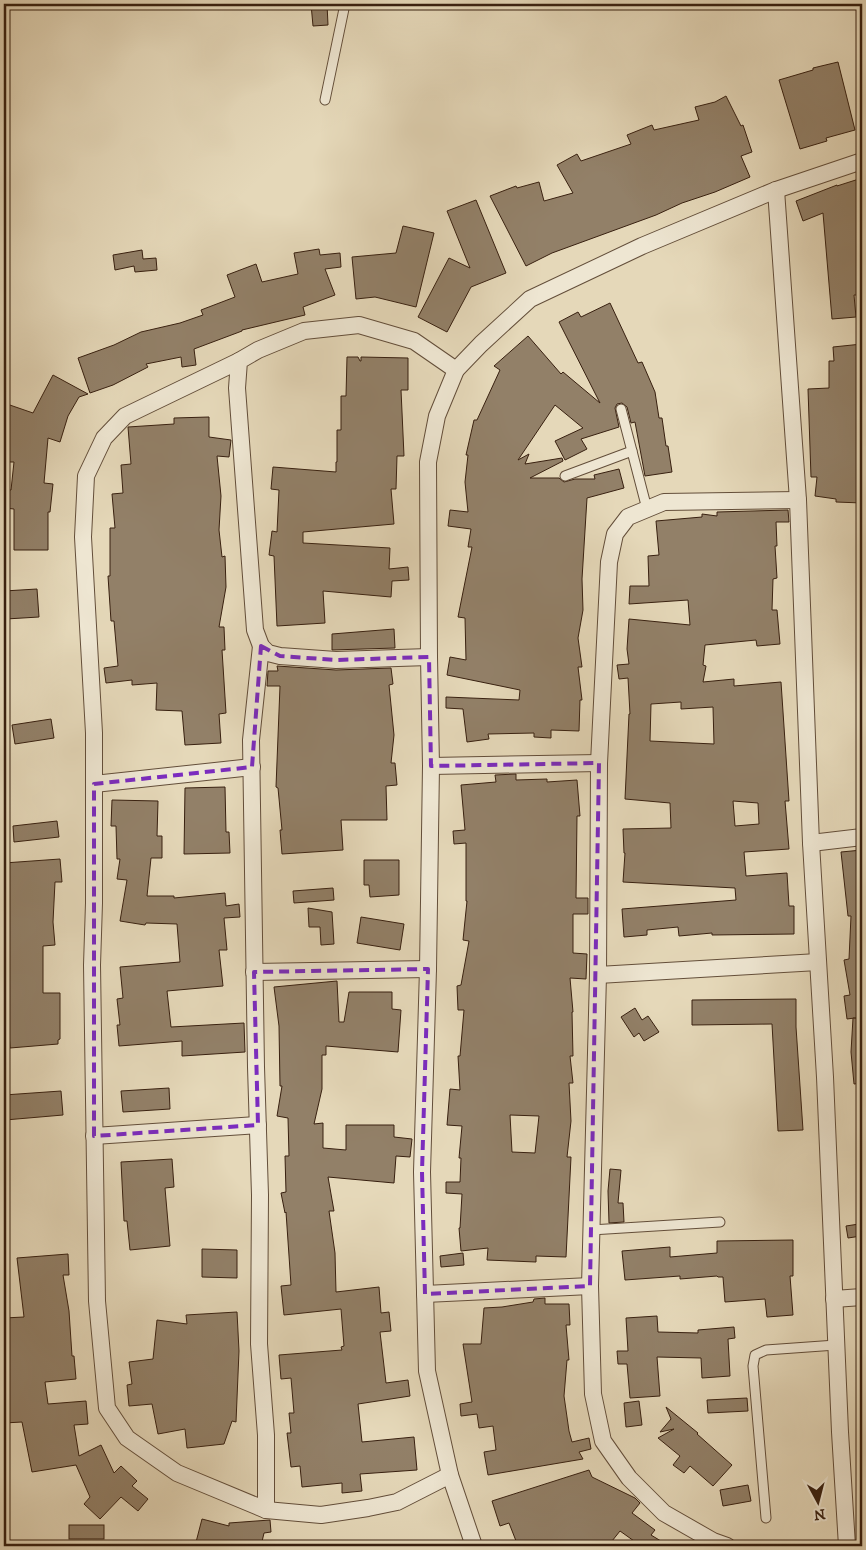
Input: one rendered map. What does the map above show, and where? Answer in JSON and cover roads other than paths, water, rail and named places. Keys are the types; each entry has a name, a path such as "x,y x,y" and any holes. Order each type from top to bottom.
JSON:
{"street":[{"path":"474,1546 450,1475 427,1371 422,1172 431,766 428,462 437,416 456,370 530,299 642,246 776,190 862,161"},
{"path":"776,190 798,500 811,843 847,1546"},
{"path":"450,1475 397,1502 368,1508 321,1515 266,1510 177,1473 127,1438 107,1408 97,1301 92,965 94,733 83,538 86,476 104,438 125,416 258,350 304,331 359,325 414,341 456,370"},
{"path":"239,361 237,388 255,630 260,646 251,740 254,972 260,1195 259,1344 266,1435 266,1510"},
{"path":"727,1546 713,1541 664,1513 629,1478 603,1441 593,1394 590,1286 598,974 599,763 609,562 615,534 628,517 664,502 798,500"},
{"path":"260,646 268,653 280,656 336,660 429,657"},
{"path":"431,766 599,763"},
{"path":"94,784 252,767"},
{"path":"811,843 862,837"},
{"path":"598,974 818,962"},
{"path":"254,972 428,969"},
{"path":"94,1136 258,1126"},
{"path":"425,1294 590,1286"},
{"path":"834,1299 862,1297"}],"lane":[{"path":"325,100 345,4"},
{"path":"621,409 647,509"},
{"path":"565,476 632,451"},
{"path":"591,1230 720,1222"},
{"path":"766,1518 753,1366 755,1355 766,1350 836,1345"}]}
